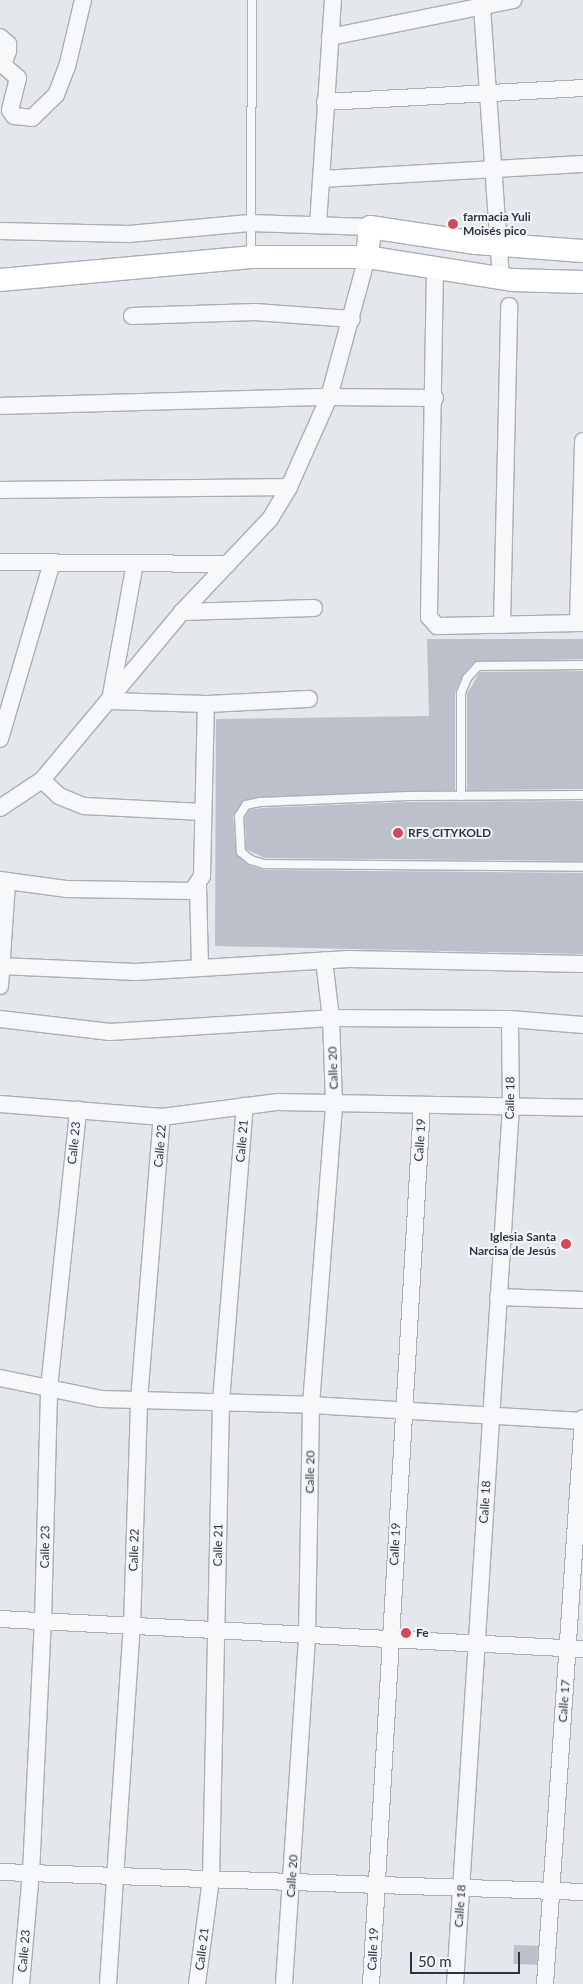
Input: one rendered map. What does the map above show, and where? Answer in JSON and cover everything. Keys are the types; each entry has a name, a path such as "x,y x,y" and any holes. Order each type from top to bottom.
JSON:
{"street":[{"path":"0,37 8,44 8,51 3,65 18,78 10,110 14,116 32,118 56,95 67,66 83,0"},
{"path":"318,225 333,0"},
{"path":"330,37 513,0"},
{"path":"482,7 495,169 501,278"},
{"path":"325,102 583,88"},
{"path":"321,179 583,164"},
{"path":"0,231 129,234 250,223 318,225 370,227 499,244 583,251"},
{"path":"0,808 42,780 110,701 182,612 270,519 289,487 329,398 352,320 367,257 370,227"},
{"path":"0,280 251,257 367,257 501,278 583,282"},
{"path":"435,268 435,398 429,617 437,626 580,623 583,441"},
{"path":"502,625 509,306"},
{"path":"132,316 255,312 352,320"},
{"path":"0,406 329,398 435,398"},
{"path":"0,490 289,487"},
{"path":"0,562 228,564"},
{"path":"0,739 52,562"},
{"path":"110,701 135,563"},
{"path":"182,612 314,608"},
{"path":"110,701 206,704 309,699"},
{"path":"200,968 198,886 202,876 206,704"},
{"path":"42,780 59,796 84,806 203,812"},
{"path":"0,986 4,881 67,889 175,893 192,891 198,886"},
{"path":"2,966 136,972 324,960 583,964"},
{"name":"Calle 20","path":"284,1984 307,1635 311,1404 334,1103 331,1018 324,960"},
{"path":"0,1019 110,1032 331,1018 510,1019 583,1025"},
{"name":"Calle 18","path":"455,1984 511,1107 510,1019"},
{"path":"0,1104 162,1117 278,1102 583,1108"},
{"name":"Calle 19","path":"371,1984 402,1409 422,1105"},
{"name":"Calle 21","path":"197,1984 211,1879 221,1402 245,1106"},
{"name":"Calle 23","path":"21,1984 31,1873 44,1622 49,1388 78,1110"},
{"name":"Calle 22","path":"108,1984 132,1626 139,1400 162,1117"},
{"path":"498,1297 583,1300"},
{"path":"0,1378 101,1399 311,1404 583,1420"},
{"name":"Calle 17","path":"546,1984 552,1891 575,1649 583,1420"},
{"path":"0,1619 575,1649"},
{"path":"0,1872 583,1892"}],"lane":[{"path":"251,257 252,0"},
{"path":"461,796 461,694 467,678 478,666 583,665"},
{"path":"583,795 461,796 246,805 239,816 241,852 251,860 264,864 583,868"}],"building":[{"path":"427,639 583,639 583,659 474,662 462,676 455,693 455,790 245,800 233,816 236,854 248,865 264,870 583,873 583,954 215,946 216,719 429,716"},
{"path":"583,671 583,789 467,790 467,694 480,672"},
{"path":"583,801 583,861 265,858 246,849 245,818 249,810 261,808 408,802"},
{"path":"514,1945 538,1946 537,1965 513,1964"}],"place":[{"name":"farmacia Yuli Moisés pico","path":"453,224"},
{"name":"RFS CITYKOLD","path":"398,833"},
{"name":"Iglesia Santa Narcisa de Jesús","path":"566,1244"},
{"name":"Fe","path":"406,1633"}]}
